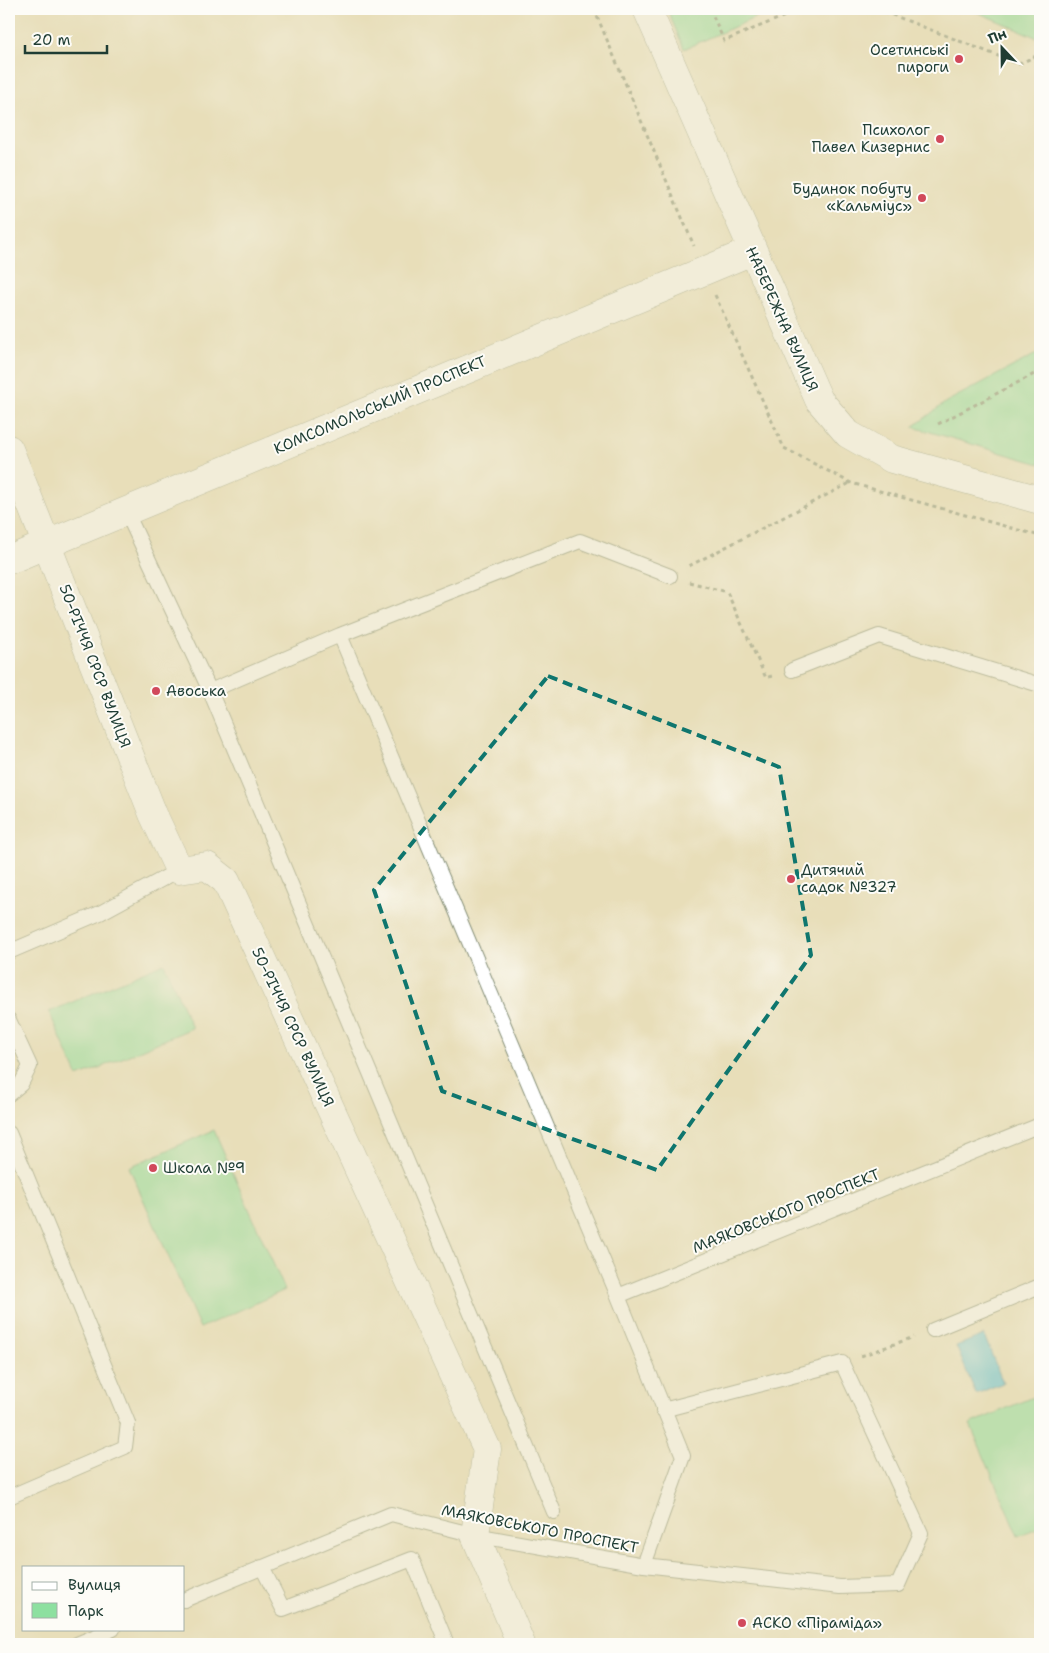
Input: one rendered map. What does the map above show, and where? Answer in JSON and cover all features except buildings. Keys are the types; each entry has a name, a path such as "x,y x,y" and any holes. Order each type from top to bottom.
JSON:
{"street":[{"name":"НАБЕРЕЖНА ВУЛИЦЯ","path":"647,9 819,400 848,434 892,459 1040,500"},
{"name":"КОМСОМОЛЬСЬКИЙ ПРОСПЕКТ","path":"9,560 752,250"},
{"name":"50-РІЧЧЯ СРСР ВУЛИЦЯ","path":"9,449 149,804 179,870 207,866 226,880 487,1449 475,1535"},
{"path":"475,1535 521,1644"}],"lane":[{"path":"126,511 210,691 554,1512"},
{"path":"210,691 340,635 580,540 670,576"},
{"path":"340,635 618,1296"},
{"path":"792,670 879,636 1040,685"},
{"path":"9,952 100,912 179,870"},
{"path":"9,1020 30,1066 21,1084 9,1094"},
{"name":"МАЯКОВСЬКОГО ПРОСПЕКТ","path":"185,1600 391,1514 475,1535 644,1565 683,1456 618,1296 1040,1125"},
{"path":"9,1133 128,1423 126,1446 9,1497"},
{"path":"933,1330 1040,1286"},
{"path":"644,1565 840,1587 898,1585 921,1533 842,1363 663,1410"},
{"path":"262,1568 283,1609 412,1559 446,1644"},
{"path":"77,1644 111,1630"}],"path":[{"path":"710,9 724,41 802,9"},
{"path":"877,9 1019,64 1040,54"},
{"path":"938,424 1040,371"},
{"path":"670,576 850,483"},
{"path":"670,576 726,592 766,678 792,670"},
{"path":"842,1363 933,1330"}],"highlighted area":[{"path":"548,676 779,767 811,955 657,1170 442,1091 374,890"}],"green space":[{"path":"667,9 775,9 684,49"},
{"path":"970,9 1040,9 1040,39"},
{"path":"1040,352 1040,464 913,427 946,402"},
{"path":"164,963 192,1028 78,1077 49,1012"},
{"path":"214,1130 285,1290 200,1328 129,1167"},
{"path":"1035,1396 1040,1407 1040,1527 1018,1536 970,1424"}],"water":[{"path":"984,1335 1003,1383 976,1394 956,1346"}],"place":[{"name":"Осетинські пироги","path":"959,59"},
{"name":"Психолог Павел Кизернис","path":"940,139"},
{"name":"Будинок побуту «Кальміус»","path":"922,198"},
{"name":"Авоська","path":"156,691"},
{"name":"Дитячий садок №327","path":"791,879"},
{"name":"Школа №9","path":"153,1168"},
{"name":"АСКО «Піраміда»","path":"742,1623"}]}
